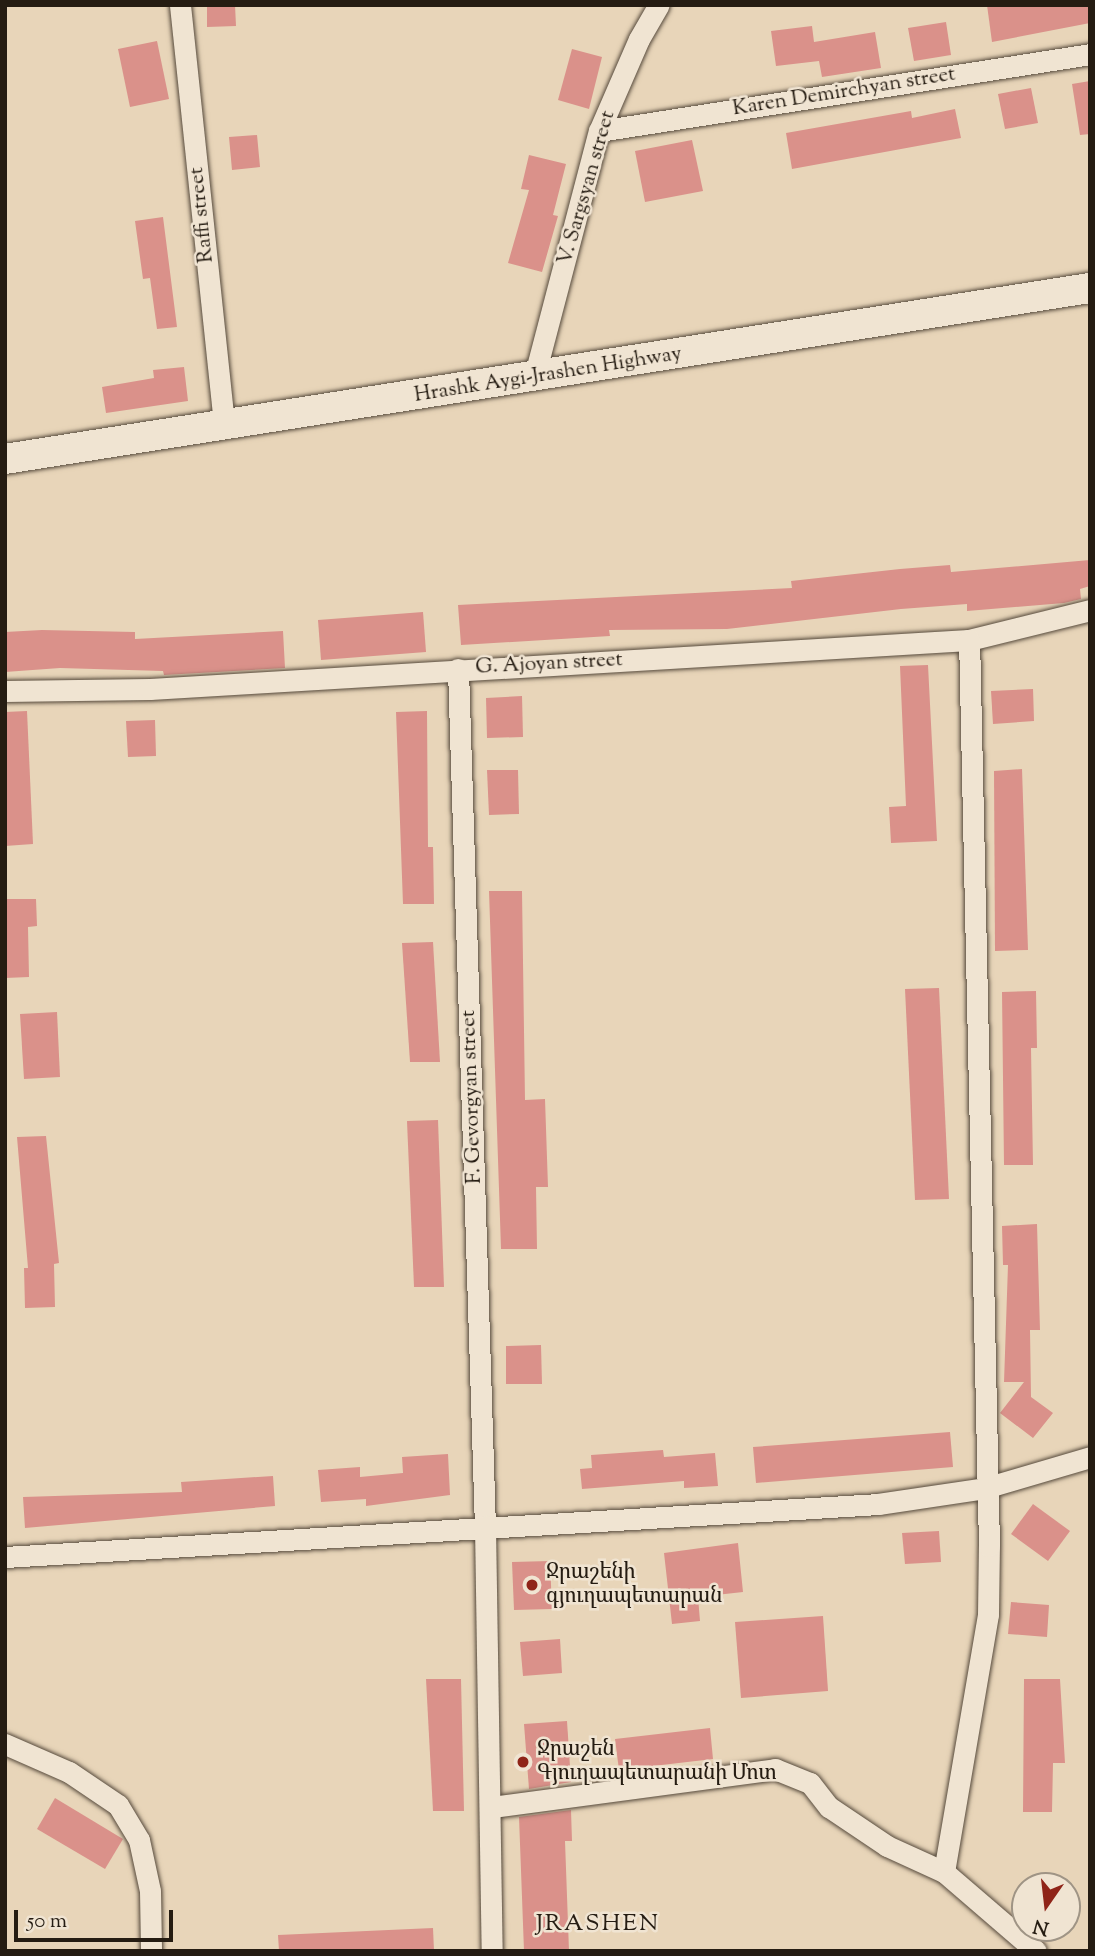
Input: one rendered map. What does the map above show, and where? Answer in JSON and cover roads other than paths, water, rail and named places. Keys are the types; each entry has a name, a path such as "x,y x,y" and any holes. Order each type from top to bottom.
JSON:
{"street":[{"name":"Raffi street","path":"180,5 224,425"},
{"name":"V. Sargsyan street","path":"534,378 599,131 639,39 659,5"},
{"name":"Karen Demirchyan street","path":"599,131 1090,54"},
{"name":"Hrashk Aygi-Jrashen Highway","path":"5,459 534,378 1090,288"},
{"name":"G. Ajoyan street","path":"5,691 150,689 970,640 1090,610"},
{"path":"944,1872 988,1614 970,640"},
{"name":"F. Gevorgyan street","path":"457,669 485,1526 492,1807 492,1951"},
{"path":"5,1557 878,1504 985,1489 1090,1457"},
{"path":"5,1744 69,1772 118,1805 139,1840 145,1866 150,1891 151,1951"},
{"path":"492,1807 775,1769 810,1783 829,1807 887,1846 944,1872 1036,1951"}],"place":[{"name":"Ջրաշենի գյուղապետարան","path":"532,1585"},
{"name":"Ջրաշեն Գյուղապետարանի Մոտ","path":"523,1762"}],"district":[{"name":"JRASHEN","path":"598,1925"}]}
